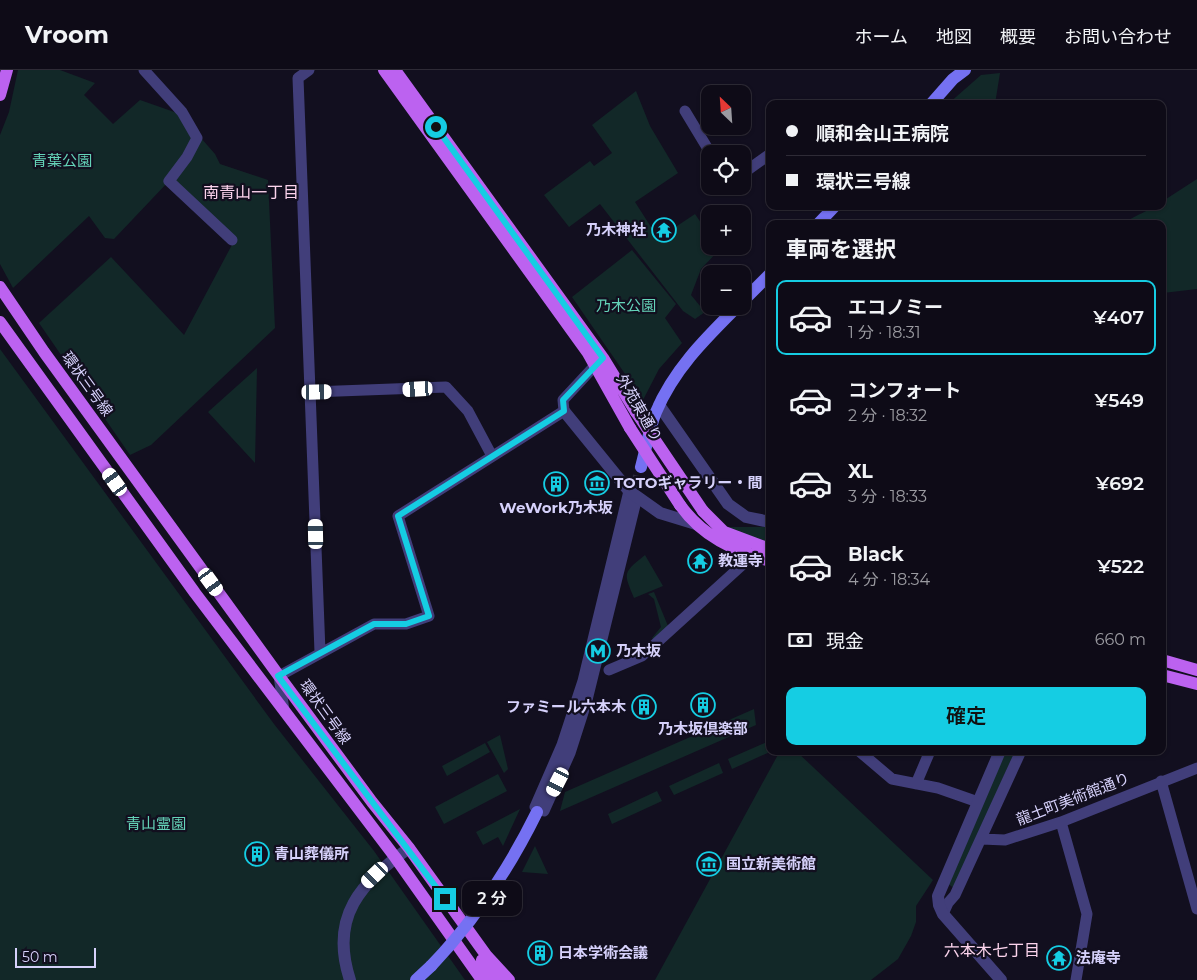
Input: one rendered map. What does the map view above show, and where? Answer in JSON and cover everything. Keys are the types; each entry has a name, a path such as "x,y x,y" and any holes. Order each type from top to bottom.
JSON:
{"main road":[{"path":"0,95 6,70"},
{"name":"外苑東通り","path":"384,70 636,412 703,511 724,532 766,548"},
{"name":"外苑東通り","path":"395,70 599,361 630,428 680,505 696,524 718,541 752,556 766,560"},
{"path":"935,100 965,70"},
{"path":"822,220 831,210"},
{"path":"751,293 766,278"},
{"name":"環状三号線","path":"0,287 44,352 278,676 372,802 409,848 486,955 509,980"},
{"path":"641,467 659,405 676,373 729,315"},
{"path":"0,322 194,593 395,857 481,979"},
{"path":"1166,661 1197,670"},
{"path":"1166,676 1197,684"},
{"path":"416,980 458,936 490,893 515,854 538,812"},
{"path":"453,910 495,980"}],"street":[{"path":"144,70 182,112 197,138 187,157 168,181 232,240"},
{"path":"309,70 298,78 312,392 320,652"},
{"path":"685,111 706,145"},
{"path":"751,168 766,157"},
{"path":"599,361 563,400 564,411 633,494 660,512 696,524"},
{"path":"312,392 446,387 468,411 492,456"},
{"path":"659,405 728,504 746,517 766,521"},
{"path":"284,711 278,676 374,624 406,624 429,616 398,516 564,411"},
{"path":"633,494 587,700 570,753 544,811 535,806 562,745 583,681 633,494"},
{"path":"609,670 642,656 752,556"},
{"path":"864,755 892,779 978,802"},
{"path":"916,784 928,755"},
{"path":"998,755 938,896 939,906 943,914 1001,980"},
{"path":"943,914 948,903 955,896 1019,755"},
{"name":"龍土町美術館通り","path":"982,839 1005,840 1060,822 1197,768"},
{"path":"1161,781 1197,909"},
{"path":"1060,822 1087,914 1076,980"},
{"path":"350,980 344,946 350,909 365,884 395,857 409,848"}],"green space":[{"name":"青葉公園","path":"18,70 60,70 95,83 84,95 113,124 140,100 180,114 215,154 220,164 268,180 275,328 151,445 130,455 39,323 111,257 184,335 234,241 169,181 114,239 105,238 89,216 13,288 0,264 0,135 9,112"},
{"path":"1000,73 996,100 953,100 981,75"},
{"name":"乃木神社","path":"636,91 650,126 678,173 635,202 651,227 671,230 695,214 701,223 701,255 714,255 705,265 701,265 691,295 701,307 701,315 695,319 683,311 600,204 569,227 544,195 590,161 594,166 612,153 592,125"},
{"path":"1197,179 1197,289 1166,293 1166,220 1129,220 1148,210 1166,210 1166,199"},
{"name":"乃木公園","path":"632,250 676,304 665,318 682,343 659,369 643,400 572,297"},
{"name":"青山霊園","path":"0,349 274,724 374,851 465,980 0,980"},
{"path":"257,368 255,463 208,412"},
{"path":"730,527 766,527 766,542 727,529"},
{"path":"645,555 663,586 634,598 628,583 627,574 632,566"},
{"path":"654,592 668,626 655,641 652,638 661,627 654,599 648,594"},
{"path":"754,709 756,725 560,811 565,792"},
{"path":"500,735 508,769 504,773 487,742"},
{"path":"766,742 766,754 732,769 728,759"},
{"path":"485,743 490,752 447,776 442,766"},
{"path":"778,755 800,755 933,880 916,906 916,922 911,936 898,959 871,980 655,980"},
{"path":"1004,755 1013,755 954,888 948,884"},
{"path":"719,763 723,773 674,795 669,786"},
{"path":"498,774 507,791 444,824 435,807"},
{"path":"657,791 662,801 612,824 608,814"},
{"path":"520,809 503,846 498,837 483,845 476,832"},
{"path":"535,846 548,874 522,872"}],"tunnel":[{"path":"632,505 641,467"}],"place":[{"name":"乃木神社","path":"664,230"},
{"name":"TOTOギャラリー・間","path":"597,483"},
{"name":"WeWork乃木坂","path":"556,484"},
{"name":"教運寺","path":"700,561"},
{"name":"乃木坂","path":"598,651"},
{"name":"乃木坂倶楽部","path":"703,705"},
{"name":"ファミール六本木","path":"644,707"},
{"name":"青山葬儀所","path":"257,854"},
{"name":"国立新美術館","path":"709,864"},
{"name":"日本学術会議","path":"540,953"},
{"name":"法庵寺","path":"1059,958"}],"district":[{"name":"南青山一丁目","path":"251,192"},
{"name":"六本木七丁目","path":"992,950"}],"route":[{"path":"436,127 603,358 563,400 564,411 398,516 429,616 406,624 374,624 278,676 372,802 409,848 445,899"}]}
